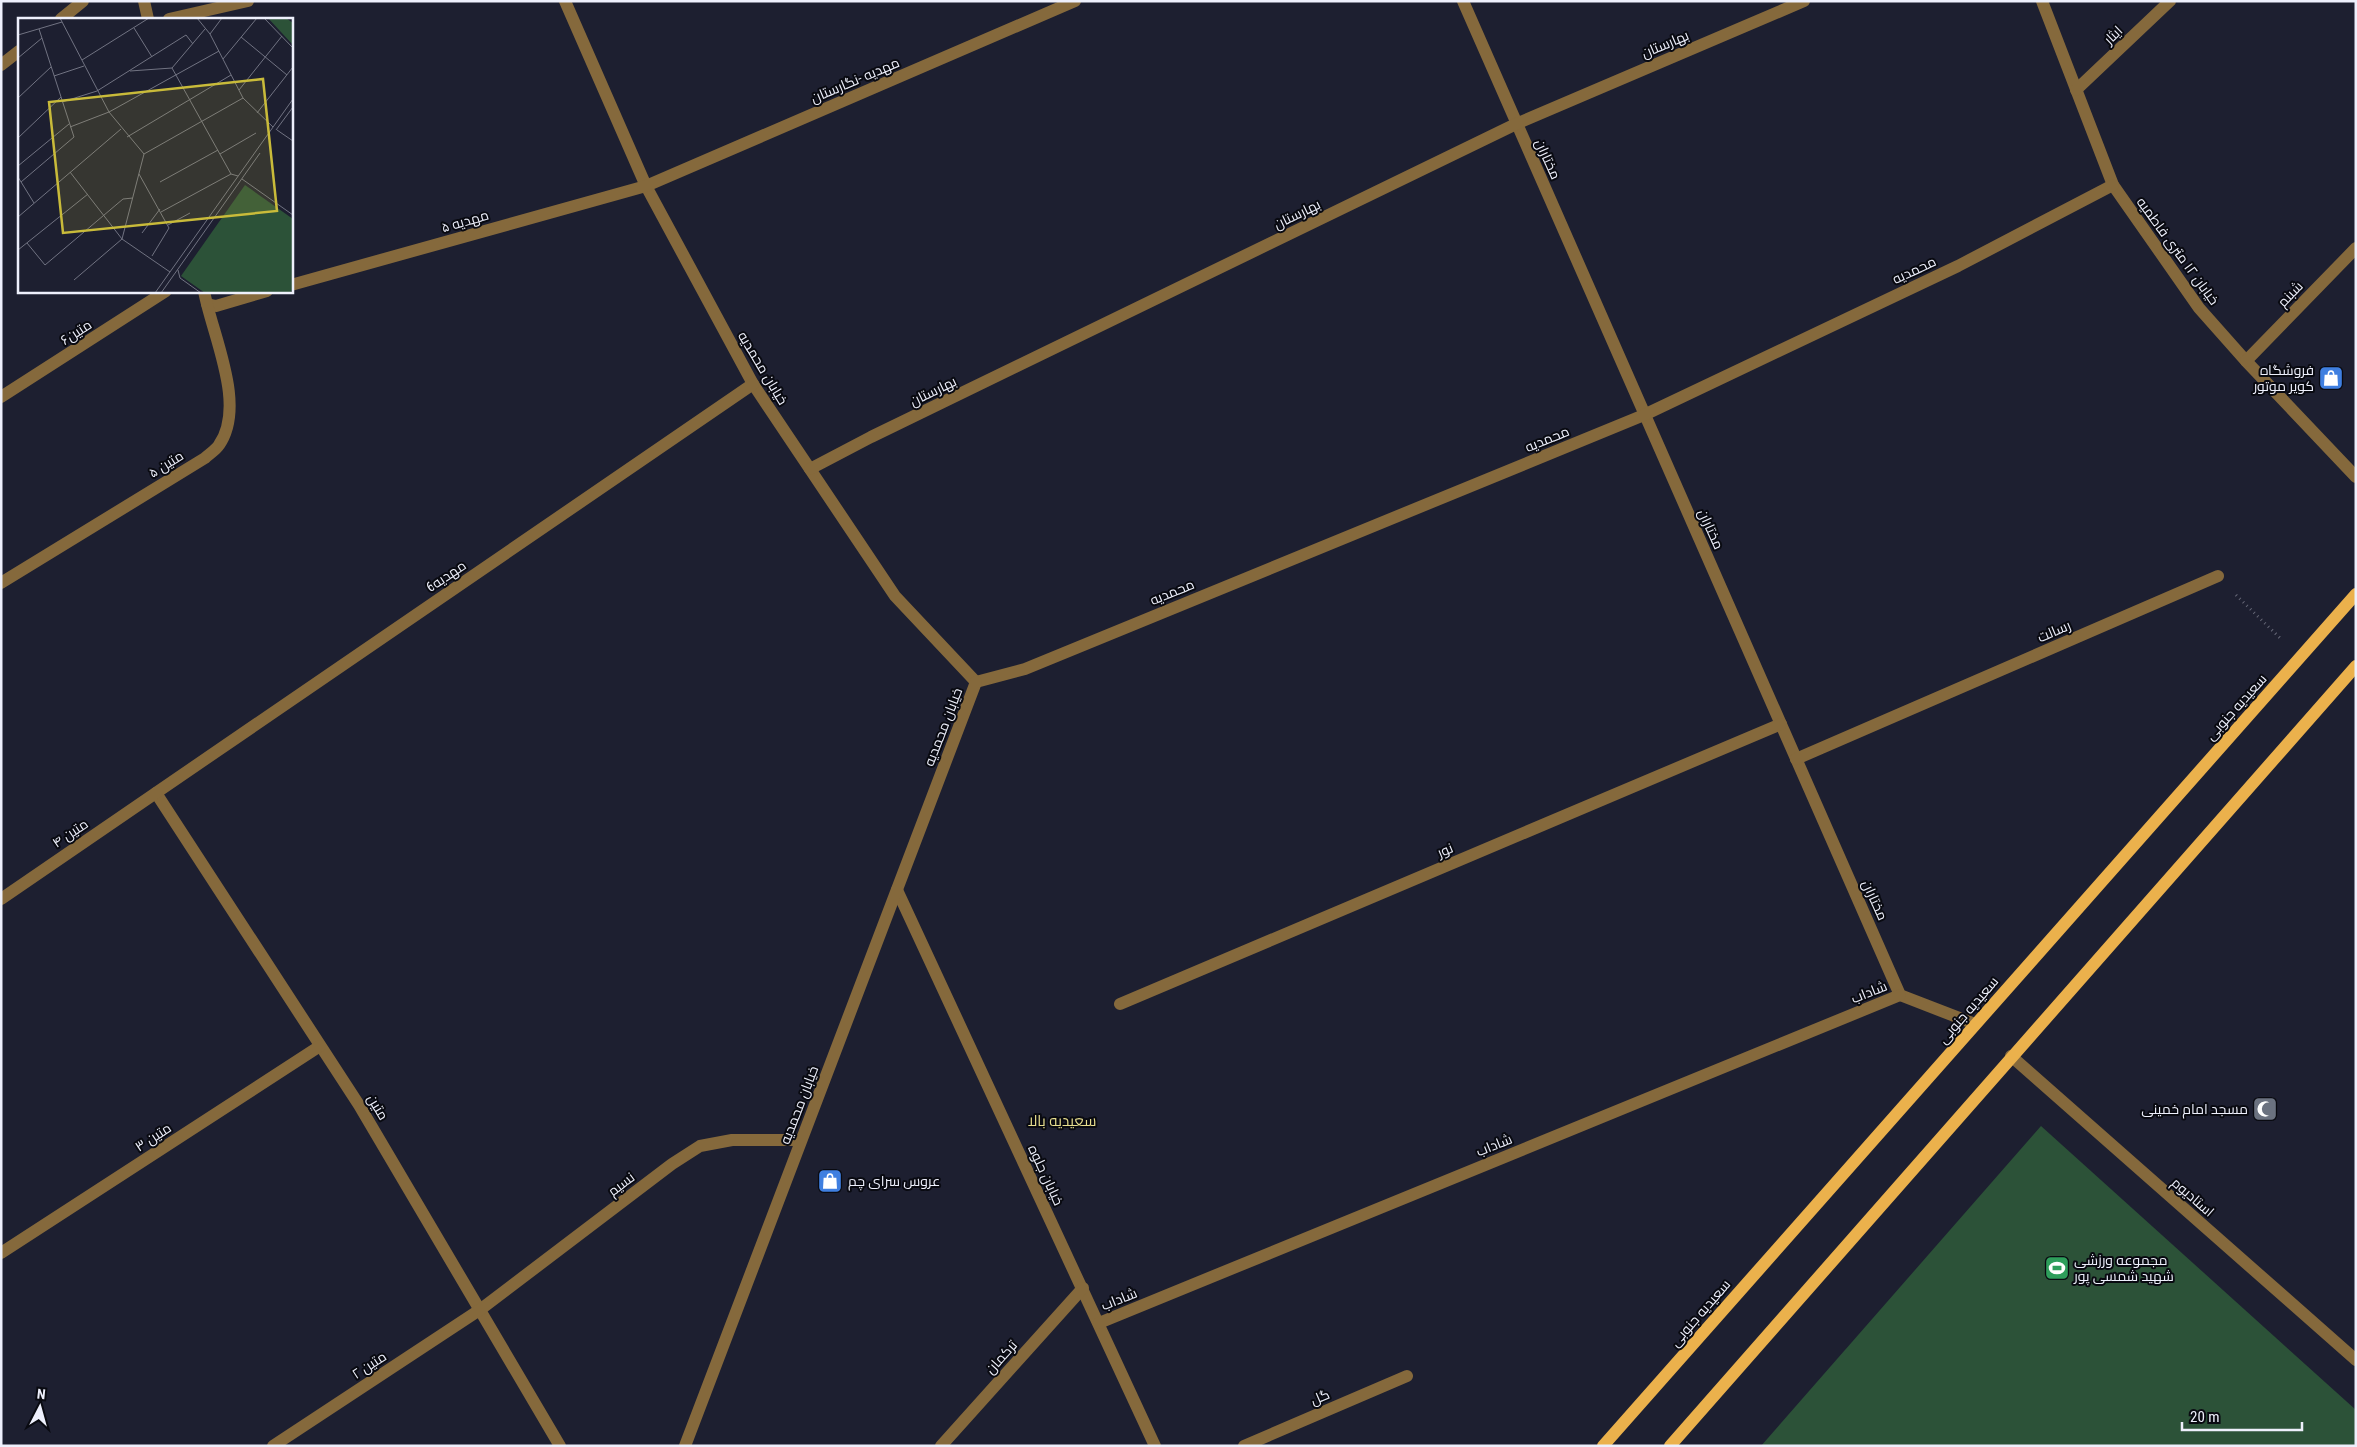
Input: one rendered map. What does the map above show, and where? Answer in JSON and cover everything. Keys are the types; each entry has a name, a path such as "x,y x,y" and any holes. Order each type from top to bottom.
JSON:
{"main road":[{"name":"سعیدیه جنوبی","path":"1603,1446 2356,594"},
{"path":"1670,1446 2011,1056 2356,666"}],"street":[{"path":"62,18 83,1"},
{"path":"144,1 148,18"},
{"path":"173,18 248,1"},
{"name":"خیابان محمدیه","path":"565,1 646,186 753,384 895,596 976,682 685,1446"},
{"name":"مهدیه -نگارستان","path":"646,186 1075,1"},
{"name":"مختاران","path":"1463,1 1900,995"},
{"name":"بهارستان","path":"810,469 880,433 1516,124 1804,1"},
{"name":"خیابان ۱۲ متری فاطمیه","path":"2042,1 2113,185 2199,308 2246,362 2356,477"},
{"name":"ایثار","path":"2076,90 2170,1"},
{"path":"1,65 18,52"},
{"name":"محمدیه","path":"976,682 1034,665 1644,415 1958,266 2113,185"},
{"name":"مهدیه ۵","path":"292,285 646,186"},
{"name":"شبنم","path":"2246,362 2356,248"},
{"name":"متین۶","path":"1,397 164,292"},
{"path":"205,298 216,306 264,292"},
{"name":"متین ۵","path":"1,583 205,458 219,446 226,431 230,414 230,394 205,298"},
{"name":"مهدیه6","path":"156,793 753,384"},
{"name":"رسالت","path":"1796,759 2218,576"},
{"name":"نور","path":"1120,1004 1781,724"},
{"name":"متین ۴","path":"1,899 156,793"},
{"name":"متین","path":"156,793 360,1105 560,1446"},
{"name":"خیابان جلوه","path":"897,890 1155,1446"},
{"path":"1900,995 1975,1024"},
{"name":"شاداب","path":"1099,1323 1900,995"},
{"name":"متین ۳","path":"1,1254 320,1046"},
{"name":"استادیوم","path":"2011,1056 2356,1360"},
{"name":"نسیم","path":"481,1309 665,1169 700,1146 732,1140 801,1140"},
{"name":"ترکمان","path":"941,1446 1083,1288"},
{"name":"متین ۲","path":"273,1446 481,1309"},
{"name":"گل","path":"1244,1446 1407,1376"}],"path":[{"path":"2218,576 2300,657"}],"green space":[{"name":"مجموعه ورزشی شهید شمسی پور","path":"2041,1126 2356,1410 2356,1446 1761,1446"}],"place":[{"name":"فروشگاه کویر موتور","path":"2331,378"},
{"name":"مسجد امام خمینی","path":"2265,1109"},
{"name":"عروس سرای چم","path":"830,1181"},
{"name":"مجموعه ورزشی شهید شمسی پور","path":"2057,1268"}],"district":[{"name":"سعيدیه بالا","path":"1062,1121"}]}
